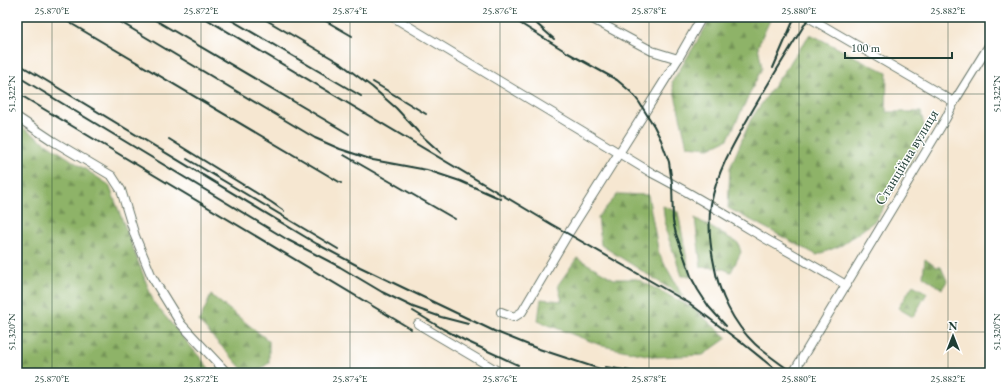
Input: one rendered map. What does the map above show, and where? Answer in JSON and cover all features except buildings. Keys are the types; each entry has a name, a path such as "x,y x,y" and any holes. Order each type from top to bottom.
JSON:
{"street":[{"path":"393,17 652,173 711,205 846,285"},
{"path":"589,17 652,51 678,59"},
{"path":"501,312 514,317 522,312 568,234 678,59 702,17"},
{"path":"808,17 954,102"},
{"name":"Станційна вулиця","path":"793,373 990,44"},
{"path":"17,117 53,141 112,176 121,190 135,236 152,277 180,324 227,373"},
{"path":"418,324 501,373"}],"green space":[{"path":"712,17 771,18 758,46 762,68 728,139 709,148 687,146 672,82"},
{"path":"810,34 887,73 886,112 921,112 926,135 876,220 842,245 817,255 728,208 730,168 751,119"},
{"path":"17,124 109,185 154,303 213,373 17,373"},
{"path":"618,194 648,195 659,254 683,297 601,245 598,217"},
{"path":"663,206 678,212 690,276 682,276 666,231"},
{"path":"695,218 738,243 741,252 731,272 721,268 701,267"},
{"path":"577,258 614,279 637,279 693,308 727,338 703,355 656,357 603,346 538,321 541,299 562,301 558,285"},
{"path":"925,259 936,267 941,267 947,281 942,289 923,276"},
{"path":"913,285 927,293 913,317 898,308"},
{"path":"211,295 269,341 269,363 254,373 246,373 199,322"}],"railway":[{"path":"60,17 341,183"},
{"path":"112,17 315,138 340,149 373,160 427,170 460,181 501,199"},
{"path":"150,17 349,134"},
{"path":"203,17 551,224 689,303 743,344"},
{"path":"226,17 361,96"},
{"path":"261,17 340,63 372,87 396,108 421,135 441,153"},
{"path":"319,17 352,36"},
{"path":"510,17 568,53 617,80 631,92 639,102 654,126 669,162 672,183 673,221 692,279 709,307 726,326"},
{"path":"529,17 554,39"},
{"path":"773,68 795,17"},
{"path":"793,373 769,356 747,336 728,307 716,275 711,242 710,219 711,204 714,192 727,157 758,101 809,17"},
{"path":"17,63 317,244 360,267 494,331 536,348 612,373"},
{"path":"17,76 288,240 340,267 382,292 413,307 441,317 468,324"},
{"path":"373,82 426,114"},
{"path":"17,93 411,329"},
{"path":"169,139 284,211"},
{"path":"344,155 455,219"},
{"path":"187,159 338,249"},
{"path":"413,311 464,340 518,365"},
{"path":"740,341 771,366 783,373"},
{"path":"605,367 643,373"}]}
